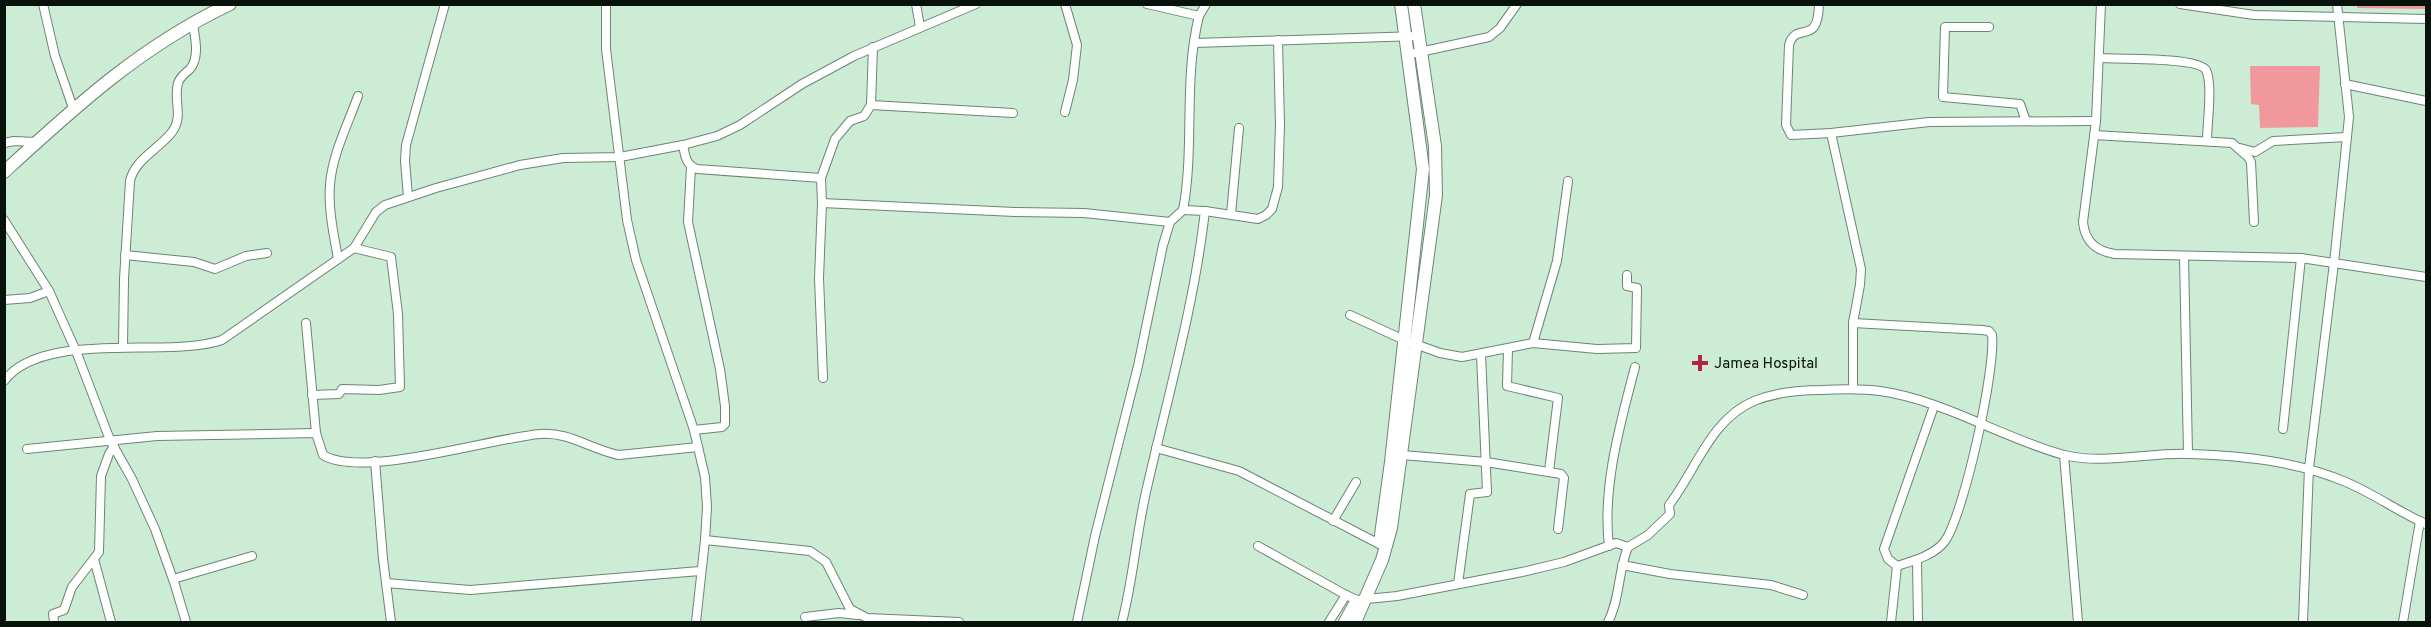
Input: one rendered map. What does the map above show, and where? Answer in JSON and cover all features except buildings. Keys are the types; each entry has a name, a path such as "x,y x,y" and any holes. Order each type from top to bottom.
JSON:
{"street":[{"path":"43,4 55,56 72,108"},
{"path":"408,197 405,169 406,145 445,4"},
{"path":"606,4 606,49 624,201 636,260 694,430 705,477 705,540 696,622"},
{"path":"916,4 920,27"},
{"path":"4,381 18,367 33,360 76,351 123,346 195,346 222,340 354,248 376,212 385,205 520,165 563,158 620,157 717,136 740,125 802,84 873,47 976,4"},
{"path":"1065,4 1077,45 1073,80 1065,112"},
{"path":"1147,4 1199,16"},
{"path":"1077,622 1095,536 1138,366 1163,244 1170,222 1183,210 1191,151 1190,95 1195,44 1199,16 1206,4"},
{"path":"1383,546 1423,169 1401,4"},
{"path":"1345,622 1391,528 1434,216 1435,146 1414,4"},
{"path":"1406,55 1489,37 1500,28 1517,4"},
{"path":"1819,4 1819,16 1815,28 1811,31 1797,33 1789,45 1786,125 1791,135 1929,122 2096,121"},
{"path":"2101,4 2096,121 2083,222 2084,233 2089,242 2103,252 2301,258 2427,278"},
{"path":"2180,4 2254,15 2427,19"},
{"path":"2303,622 2309,468 2349,117 2337,4"},
{"path":"4,172 72,108 154,47 228,5"},
{"path":"123,346 125,255 132,173 172,132 178,120 178,86 181,77 192,66 196,57 193,24"},
{"path":"1989,27 1945,27 1943,97 2020,104 2026,121"},
{"path":"1195,44 1418,36"},
{"path":"1183,210 1258,219 1266,215 1275,201 1280,125 1278,40"},
{"path":"823,378 819,278 821,178 835,139 850,121 864,116 871,105 873,47"},
{"path":"2100,58 2186,62 2203,66 2208,84 2207,141"},
{"path":"2345,84 2427,101"},
{"path":"338,260 330,184 335,162 358,96"},
{"path":"871,105 1013,113"},
{"path":"1231,214 1239,128"},
{"path":"1831,133 1861,268 1853,323 1853,389"},
{"path":"2094,135 2232,143 2248,157 2253,168 2254,222"},
{"path":"2240,148 2255,152 2273,141 2347,137"},
{"path":"4,143 38,142"},
{"path":"683,145 685,159 691,167 688,213 690,238 720,369 725,405 725,424 722,427 694,430"},
{"path":"691,167 821,178"},
{"path":"1533,343 1557,261 1569,181"},
{"path":"822,203 1015,213 1084,213 1170,222"},
{"path":"1122,622 1139,522 1171,393 1194,285 1205,211"},
{"path":"4,220 49,291 76,351 112,443 144,505 173,579 186,622"},
{"path":"312,395 339,394 342,389 379,390 400,387 398,314 391,257 354,248"},
{"path":"125,255 194,262 215,269 246,256 267,253"},
{"path":"2184,256 2188,454"},
{"path":"2283,429 2301,258"},
{"path":"1350,315 1404,340 1440,353 1462,357 1533,343 1597,350 1636,348 1638,288 1627,285 1627,275"},
{"path":"4,300 30,298 49,291"},
{"path":"306,323 316,433 320,450 329,458 375,461 460,450 540,434 569,437 606,453 618,455 698,447"},
{"path":"1853,323 1989,331 1992,339 1982,425 1953,527 1944,543 1917,560 1897,566"},
{"path":"1508,349 1507,386 1558,399 1549,471"},
{"path":"1458,584 1470,494 1487,492 1481,354"},
{"path":"1609,546 1607,531 1609,490 1624,410 1635,367"},
{"path":"1608,622 1618,594 1622,565 1628,547 1648,535 1670,514 1669,505 1725,421 1738,410 1755,401 1802,390 1853,389 1880,391 1934,406 2064,455 2109,459 2188,454 2272,460 2309,468 2348,483 2423,523 2409,577 2403,622"},
{"path":"1897,566 1888,559 1884,549 1934,406"},
{"path":"27,449 316,433"},
{"path":"54,622 53,614 64,610 72,587 99,552 101,476 112,443"},
{"path":"1156,448 1239,471 1383,546"},
{"path":"1402,454 1486,462 1549,471 1564,476 1558,529"},
{"path":"2064,455 2078,622"},
{"path":"375,461 391,622"},
{"path":"1333,521 1356,482"},
{"path":"705,540 810,551 826,562 850,609 867,618 959,622"},
{"path":"1329,622 1356,598 1522,573 1564,562 1616,543 1628,547"},
{"path":"1258,546 1356,598"},
{"path":"173,579 252,556"},
{"path":"94,559 111,622"},
{"path":"1917,560 1918,622"},
{"path":"1622,565 1670,574 1771,585 1803,595"},
{"path":"1891,622 1897,566"},
{"path":"386,583 470,590 700,571"},
{"path":"1355,622 1356,598"},
{"path":"805,617 839,613 859,615"}],"shaded area":[{"path":"2357,5 2426,5 2426,9 2357,8"},
{"path":"2250,66 2320,66 2318,127 2260,128 2259,105 2251,104"}],"place":[{"name":"Jamea Hospital","path":"1700,363"}]}
